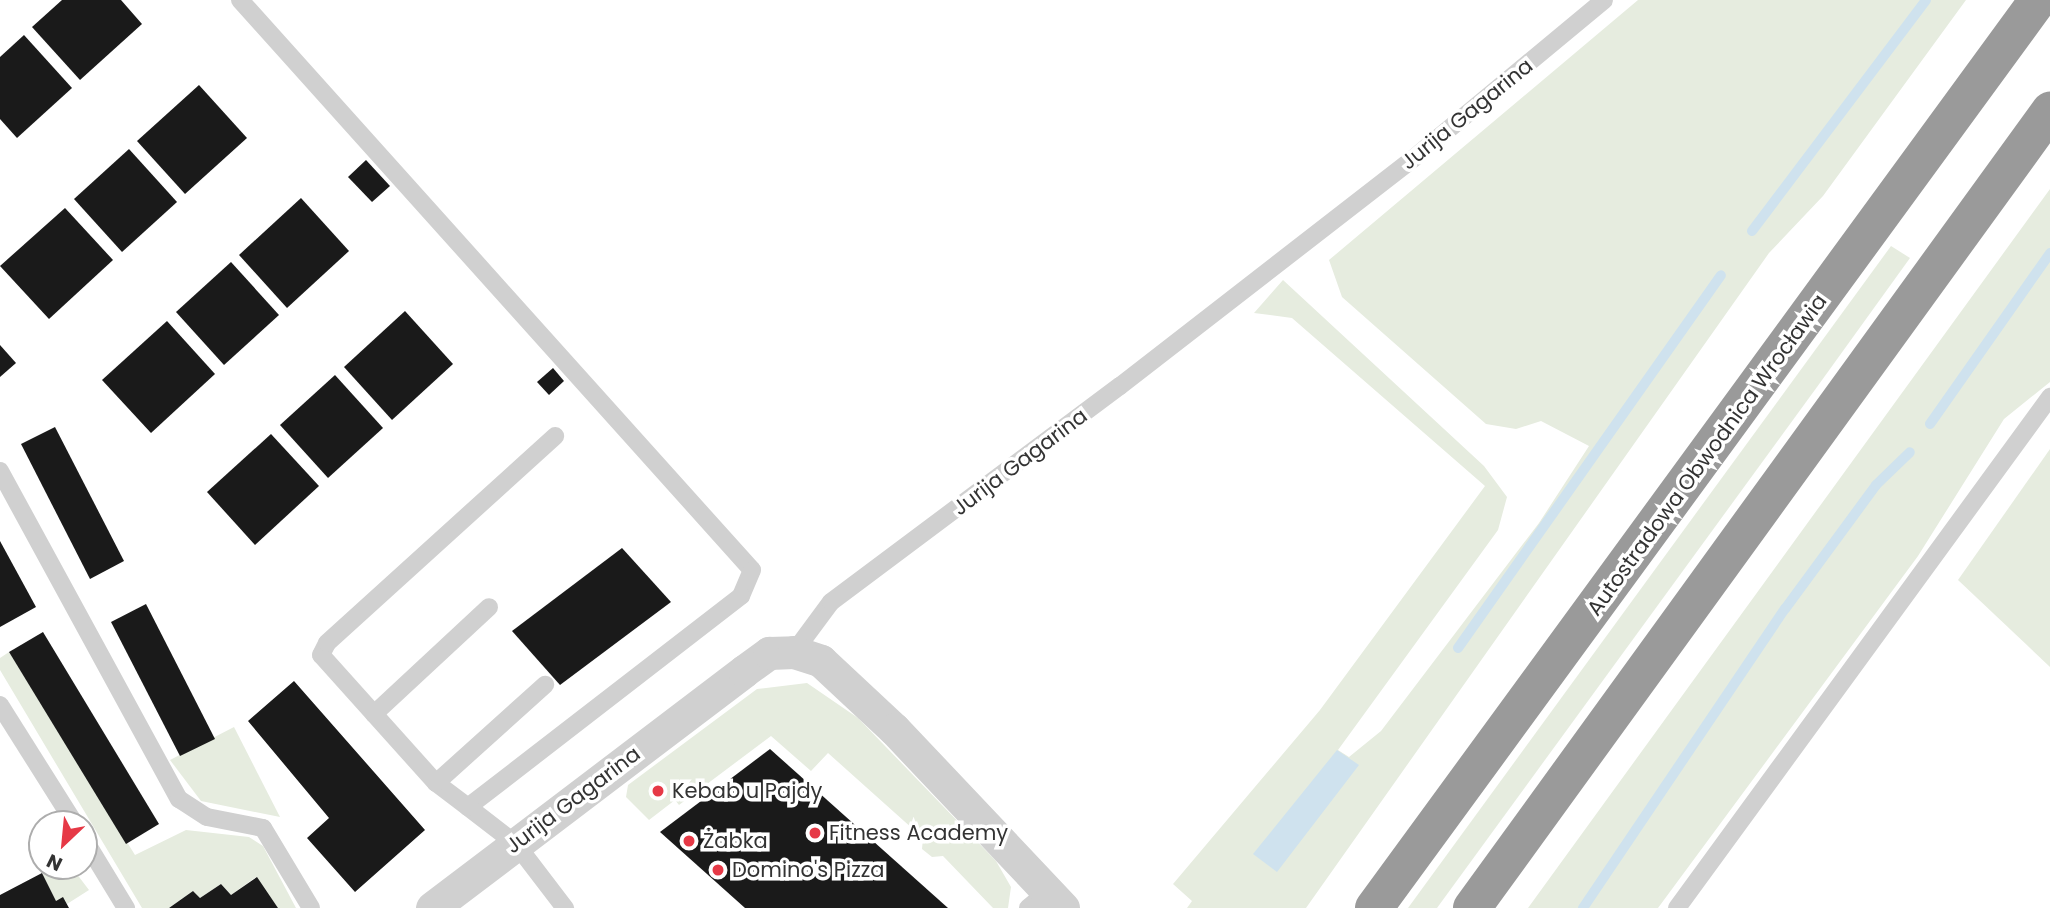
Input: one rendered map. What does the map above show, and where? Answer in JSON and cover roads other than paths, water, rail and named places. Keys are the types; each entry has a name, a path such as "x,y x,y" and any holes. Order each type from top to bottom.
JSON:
{"highway":[{"name":"Autostradowa Obwodnica Wrocławia","path":"1374,908 2038,0"},
{"path":"1472,908 2050,111"}],"street":[{"name":"Jurija Gagarina","path":"432,908 769,653 794,652"},
{"path":"794,652 821,662 860,696 1046,902"}],"lane":[{"path":"240,0 752,570 741,596 468,807"},
{"name":"Jurija Gagarina","path":"794,652 831,602 1120,386 1420,153 1604,0"},
{"path":"1676,908 2050,397"},
{"path":"555,436 327,643 321,654 436,783 516,844 565,908"},
{"path":"0,471 179,799 207,817 263,828 311,908"},
{"path":"374,714 489,607"},
{"path":"436,783 545,685"},
{"path":"0,705 66,810"},
{"path":"98,862 126,908"}],"water":[{"path":"1337,750 1359,765 1277,872 1253,854"}],"waterway":[{"path":"1752,231 1926,0"},
{"path":"1930,424 2050,253"},
{"path":"1458,648 1721,275"},
{"path":"1583,908 1785,609 1876,485 1910,452"}],"place":[{"name":"Kebab u Pajdy","path":"658,791"},
{"name":"Fitness Academy","path":"815,833"},
{"name":"Żabka","path":"689,841"},
{"name":"Domino's Pizza","path":"718,870"}]}
